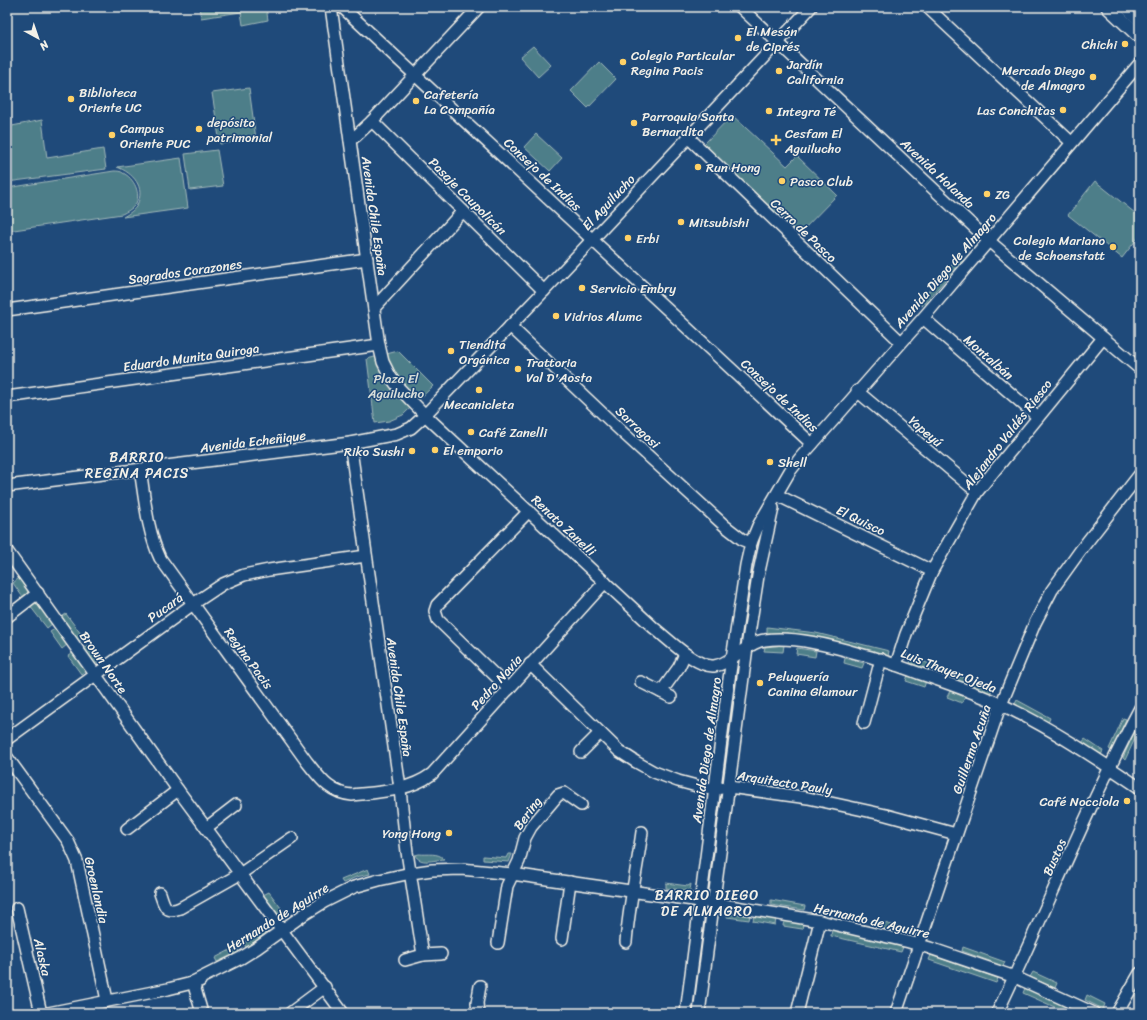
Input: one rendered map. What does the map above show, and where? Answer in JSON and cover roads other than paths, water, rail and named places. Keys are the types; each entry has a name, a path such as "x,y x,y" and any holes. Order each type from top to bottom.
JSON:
{"main road":[{"path":"1108,7 1140,37"},
{"path":"1127,7 1140,20"}],"street":[{"name":"Avenida Chile España","path":"331,7 379,345 383,362 390,376 398,387 425,415"},
{"name":"Consejo de Indias","path":"342,7 812,444"},
{"path":"350,140 372,121 479,7"},
{"name":"Avenida Holanda","path":"740,7 989,241 1140,369"},
{"name":"El Aguilucho","path":"425,415 544,292 592,239 811,7"},
{"path":"927,7 1071,142"},
{"name":"Avenida Diego de Almagro","path":"686,1013 729,682 746,565 751,543 758,526 790,471 812,444 857,391 923,318 1071,142 1140,63"},
{"name":"Pasaje Caupolicán","path":"372,121 544,292"},
{"name":"Cerro de Pasco","path":"688,137 901,342"},
{"path":"374,308 463,211"},
{"name":"Sagrados Corazones","path":"7,310 367,259"},
{"name":"Montalbán","path":"923,318 1038,417"},
{"name":"Sarragosi","path":"510,326 621,431 725,526 743,540 751,543"},
{"name":"Alejandro Valdés Riesco","path":"896,665 906,634 932,571 977,492 1103,338"},
{"name":"Eduardo Munita Quiroga","path":"7,397 379,345"},
{"name":"Yapeyú","path":"857,391 977,492"},
{"name":"Avenida Echeñique","path":"7,486 350,442 397,434 411,428 425,415"},
{"name":"Renato Zanelli","path":"425,415 685,654 703,664 714,666"},
{"name":"Avenida Chile España","path":"350,442 399,789 407,852 406,874 423,955"},
{"name":"Regina Pacis","path":"140,469 147,519 160,558 321,780 331,789 343,794 352,795 399,789"},
{"name":"Guillermo Acuña","path":"896,1013 1001,705 1035,623 1052,590 1140,474"},
{"name":"Avenida Diego de Almagro","path":"699,1013 747,647 758,576 776,496"},
{"name":"El Quisco","path":"776,496 932,571"},
{"path":"509,689 438,620 435,611 437,605 529,511"},
{"name":"Brown Norte","path":"7,551 178,790 343,1013"},
{"name":"Pucará","path":"7,739 96,676 193,604 223,584 244,575 269,570 366,556"},
{"name":"Pedro Navia","path":"399,789 416,784 432,774 605,582"},
{"path":"7,617 38,593"},
{"name":"Luis Thayer Ojeda","path":"733,657 747,647 764,640 783,639 831,647 881,660 948,683 1001,705 1043,727 1140,788"},
{"path":"641,682 666,695 685,654"},
{"path":"714,666 726,662 733,657"},
{"path":"864,723 881,660"},
{"name":"Arquitecto Pauly","path":"530,664 619,751 654,772 678,782 704,788 715,789 729,787 808,798 886,815 956,834"},
{"path":"714,666 725,674 729,682"},
{"name":"Bustos","path":"997,1013 1015,977 1110,768 1139,711"},
{"path":"581,752 600,733"},
{"name":"Groenlandia","path":"7,757 68,841 74,852 83,884 107,1000"},
{"path":"127,829 178,790"},
{"name":"Bering","path":"512,874 518,861 525,838 531,827 558,795 564,793 581,805"},
{"path":"206,828 236,805"},
{"path":"626,942 629,907 633,892 642,832"},
{"path":"160,894 165,907 170,910 176,910 240,874 292,838"},
{"name":"Hernando de Aguirre","path":"48,1013 193,982 241,958 284,932 324,902 354,887 406,874 445,869 512,874 570,882 700,901 820,921 919,945 1015,977 1094,1013"},
{"path":"498,943 507,886 512,874"},
{"path":"562,939 570,882"},
{"name":"Alaska","path":"17,908 41,1013"},
{"path":"796,1013 820,921"},
{"path":"405,960 423,955 441,954"},
{"path":"1117,1013 1140,973"},
{"path":"193,982 202,1013"},
{"path":"478,1013 477,1003 480,986"},
{"path":"290,1013 325,988"}],"place":[{"name":"El Mesón de Ciprés","path":"738,38"},
{"name":"Chichi","path":"1125,44"},
{"name":"Colegio Particular Regina Pacis","path":"623,62"},
{"name":"Jardín California","path":"779,71"},
{"name":"Mercado Diego de Almagro","path":"1093,77"},
{"name":"Biblioteca Oriente UC","path":"71,99"},
{"name":"Cafetería La Compañía","path":"416,101"},
{"name":"Las Conchitas","path":"1063,110"},
{"name":"Integra Té","path":"769,111"},
{"name":"Parroquia Santa Bernardita","path":"634,123"},
{"name":"depósito patrimonial","path":"199,129"},
{"name":"Campus Oriente PUC","path":"112,135"},
{"name":"Cesfam El Aguilucho","path":"776,140"},
{"name":"Run Hong","path":"698,167"},
{"name":"Pasco Club","path":"782,181"},
{"name":"ZG","path":"987,194"},
{"name":"Mitsubishi","path":"681,222"},
{"name":"Erbi","path":"628,238"},
{"name":"Colegio Mariano de Schoenstatt","path":"1113,247"},
{"name":"Servicio Embry","path":"582,288"},
{"name":"Vidrios Alumc","path":"556,316"},
{"name":"Tiendita Orgánica","path":"451,351"},
{"name":"Trattoria Val D'Aosta","path":"518,369"},
{"name":"Mecanicleta","path":"479,390"},
{"name":"Café Zanelli","path":"471,432"},
{"name":"El emporio","path":"435,450"},
{"name":"Riko Sushi","path":"412,451"},
{"name":"Shell","path":"770,462"},
{"name":"Peluquería Canina Glamour","path":"760,683"},
{"name":"Café Nocciola","path":"1127,801"},
{"name":"Yong Hong","path":"449,833"}],"district":[{"name":"BARRIO REGINA PACIS","path":"137,466"},
{"name":"BARRIO DIEGO DE ALMAGRO","path":"707,904"}],"park label":[{"name":"Plaza El Aguilucho","path":"396,386"}]}
